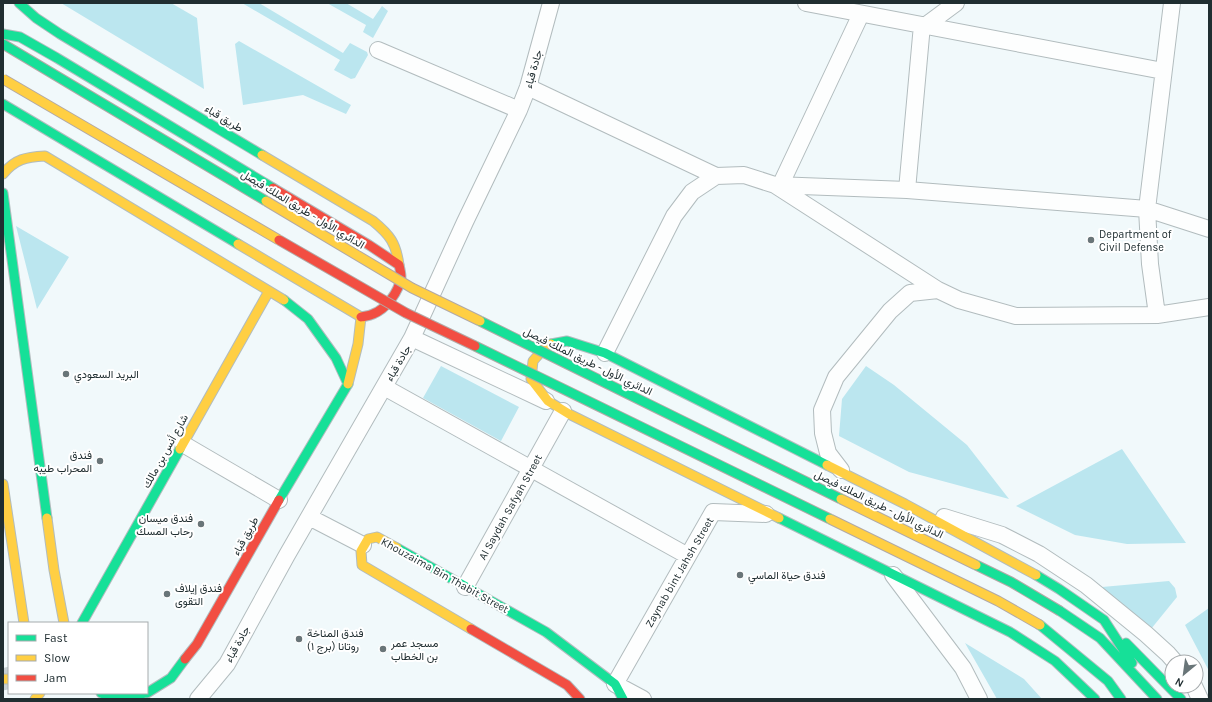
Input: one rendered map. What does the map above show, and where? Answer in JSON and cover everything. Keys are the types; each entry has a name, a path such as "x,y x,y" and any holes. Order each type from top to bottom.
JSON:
{"main road":[{"name":"طريق قباء","path":"19,3 36,18 60,34 373,221 388,233 397,246 400,277 399,284 388,302 382,308 374,314 361,317 358,344 348,384 279,500 198,644 171,678"},
{"path":"3,34 20,37 57,58 369,245 399,265"},
{"name":"الدائري الأول - طريق الملك فيصل","path":"3,44 412,288 1011,582 1100,638 1145,684 1157,699"},
{"path":"3,79 406,313 998,600 1040,625 1108,681 1121,699"},
{"path":"3,104 361,317"},
{"path":"3,174 10,165 27,157 45,156 269,291 308,319 336,358 348,384"},
{"path":"3,193 54,570 64,622"},
{"name":"شارع أنس بن مالك","path":"83,622 269,291"},
{"path":"1095,699 1055,661 1010,632 563,411 548,401 531,379 533,360 547,345 567,341 605,354 905,504 1011,561 1059,589 1104,620 1181,699"},
{"path":"3,484 24,622"},
{"name":"Khouzaima Bin Thabit Street","path":"580,699 566,692 362,565 359,555 363,545 368,539 377,537 546,632 615,684"},
{"path":"1104,620 1145,684"},
{"path":"1055,661 1108,681"},
{"path":"615,684 623,699"},
{"path":"103,694 127,699 148,694"}],"street":[{"name":"جادة قباء","path":"198,699 227,664 309,517 412,338 465,222 519,110 528,87 551,3"},
{"path":"806,3 866,11 923,25 1163,70"},
{"path":"907,190 923,25 941,9 956,3"},
{"path":"1157,315 1150,264 1147,209 1172,3"},
{"path":"778,186 866,11"},
{"path":"378,50 519,110"},
{"path":"528,87 716,176 744,175 778,186 938,290 959,300 1016,316 1157,315 1209,307"},
{"path":"605,354 674,216 692,192 716,176"},
{"path":"778,186 907,190 1147,209 1209,229"},
{"path":"845,474 828,453 823,433 822,410 836,377 890,311 910,293 938,290"},
{"path":"412,338 548,401"},
{"path":"384,387 688,556"},
{"name":"Al Saydah Safyah Street","path":"465,587 563,411"},
{"path":"183,444 279,500"},
{"path":"905,504 1002,535 1039,554 1086,585 1168,654"},
{"name":"Zaynab bint Jahsh Street","path":"615,684 713,512 773,514"},
{"path":"309,517 363,545"},
{"path":"892,574 963,668 979,699"},
{"path":"148,694 171,678"},
{"name":"Khouzaima Bin Thabit Street","path":"615,684 643,699"}],"shaded area":[{"path":"61,3 171,3 197,18 204,89"},
{"path":"242,3 259,3 343,53 350,43 367,52 368,55 355,78 351,79 334,70 340,60"},
{"path":"327,3 346,3 373,19 382,6 388,11 373,38 363,32 366,25"},
{"path":"239,41 351,105 346,114 303,95 243,105 235,44"},
{"path":"16,226 69,257 37,309"},
{"path":"441,366 519,407 501,441 423,398"},
{"path":"866,366 894,385 967,445 1009,499 909,472 839,436 842,399"},
{"path":"1122,449 1186,543 1127,544 1075,535 1016,506"},
{"path":"1169,581 1175,588 1177,597 1151,629 1102,587"},
{"path":"1209,608 1209,671 1204,661 1204,654 1200,654 1185,625"},
{"path":"965,643 1024,679 1042,699 997,699"}],"tunnel":[{"path":"3,668 8,690"},
{"path":"9,694 10,699"}],"traffic: fast":[{"path":"19,3 36,18 60,34 262,155"},
{"path":"3,34 20,37 57,58 273,188"},
{"path":"3,44 266,201"},
{"path":"3,104 238,244"},
{"path":"3,193 47,518"},
{"path":"279,500 348,384 336,358 308,319 284,300"},
{"path":"480,321 841,499"},
{"path":"551,344 567,341 605,353 827,465"},
{"path":"475,346 830,519"},
{"path":"83,622 180,449"},
{"path":"779,518 1010,632 1055,661 1095,699"},
{"path":"397,548 546,632 615,684 623,699"},
{"path":"976,565 1011,582 1060,611"},
{"path":"1036,575 1104,620 1132,663"},
{"path":"1060,611 1100,638 1157,699"},
{"path":"1040,625 1108,681 1121,699"},
{"path":"1126,643 1181,699"},
{"path":"148,692 171,678 185,659"},
{"path":"105,694 123,697 141,694"}],"traffic: slow":[{"path":"3,79 279,240"},
{"path":"262,155 373,221 388,235 394,245 399,265"},
{"path":"3,174 12,165 21,160 45,156 284,300"},
{"path":"266,201 412,288 480,321"},
{"path":"238,244 361,317 358,344 348,384"},
{"path":"180,449 269,291"},
{"path":"551,344 547,345 533,361 531,379 548,401 569,414 779,518"},
{"path":"827,465 905,504 1036,575"},
{"path":"3,484 24,622"},
{"path":"841,499 976,565"},
{"path":"47,518 54,570 64,622"},
{"path":"830,519 998,601 1040,625"},
{"path":"397,548 377,537 368,539 361,551 362,565 471,629"},
{"path":"3,679 8,679"},
{"path":"35,699 39,694"}],"traffic: jam":[{"path":"273,188 369,245 399,265 401,276 400,283 395,294 378,312 361,317"},
{"path":"279,240 406,313 475,346"},
{"path":"185,659 197,644 279,500"},
{"path":"471,629 567,685 580,699"}],"place":[{"name":"Department of Civil Defense","path":"1091,240"},
{"name":"البريد السعودي","path":"66,374"},
{"name":"فندق المحراب طيبه","path":"100,461"},
{"name":"فندق ميسان رحاب المسك","path":"201,524"},
{"name":"فندق حياة الماسي","path":"740,575"},
{"name":"فندق إيلاف التقوى","path":"167,594"},
{"name":"فندق المناخة روتانا (برج ١)","path":"299,639"},
{"name":"مسجد عمر بن الخطاب","path":"383,649"}]}
